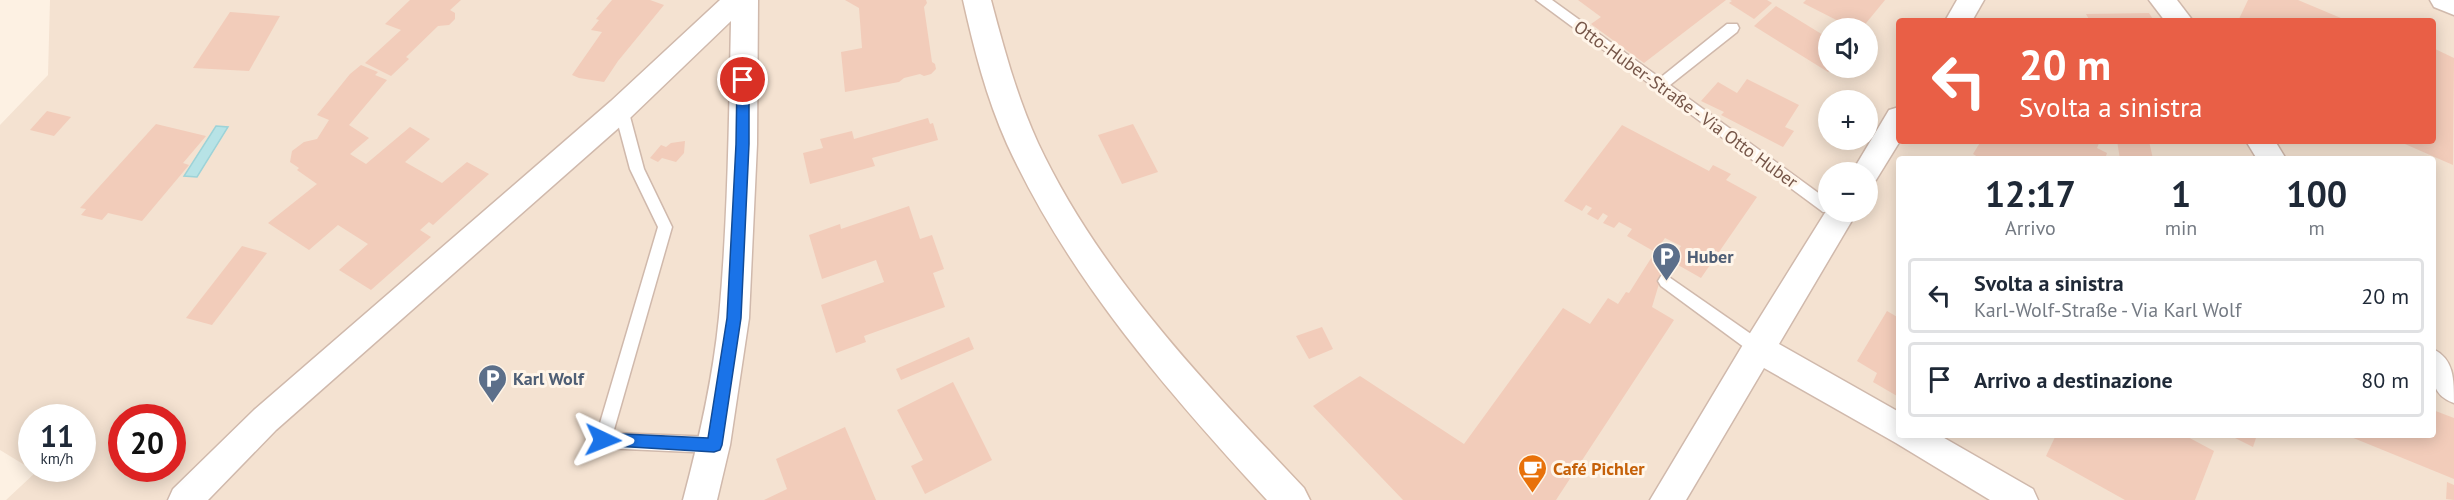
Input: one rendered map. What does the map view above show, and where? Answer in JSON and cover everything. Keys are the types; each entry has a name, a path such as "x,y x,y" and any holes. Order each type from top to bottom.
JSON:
{"main road":[{"path":"977,0 990,59 1005,103 1044,190 1074,239 1103,281 1170,366 1291,500"}],"street":[{"path":"185,500 265,420 621,109 737,0"},
{"path":"700,500 714,445 734,318 742,144 745,0"},
{"path":"1960,18 1971,0"},
{"path":"2162,0 2177,18"},
{"path":"2443,0 2454,5"},
{"path":"1872,162 1896,123"},
{"path":"1667,500 1758,348 1829,222"},
{"path":"1758,348 1896,427"},
{"path":"2436,367 2454,389"},
{"path":"1914,438 2021,500"}],"lane":[{"name":"Otto-Huber-Straße - Via Otto Huber","path":"1543,0 1818,200"},
{"path":"1660,85 1732,28"},
{"path":"621,109 638,169 665,227 603,440 714,445"},
{"path":"1666,281 1758,348"}],"shaded area":[{"path":"50,0 2454,0 2454,500 6,500 25,482 96,482 96,404 18,404 18,461 0,450 0,125 48,75"}],"water":[{"path":"216,126 228,127 197,177 184,176"}],"building":[{"path":"410,0 461,0 450,10 455,13 455,19 449,25 438,26 406,57 409,59 391,76 365,63 401,30 385,24"},
{"path":"612,0 650,0 664,5 618,61 604,82 572,75 602,32 591,30 599,20 596,19"},
{"path":"845,0 926,0 924,7 932,62 936,69 924,76 920,74 904,78 899,82 845,92 841,52 862,48 859,8"},
{"path":"1578,0 1726,0 1644,63 1591,24 1601,17"},
{"path":"1730,0 1767,0 1772,3 1754,19 1729,3 1732,1"},
{"path":"1806,0 1885,0 1870,18 1832,18 1803,3"},
{"path":"2248,0 2298,0 2341,18 2239,18"},
{"path":"1776,6 1818,32 1818,66 1754,26"},
{"path":"230,12 280,16 249,71 193,68"},
{"path":"2149,13 2152,18 2088,18 2086,14"},
{"path":"2436,49 2454,58 2453,165 2405,144 2436,144"},
{"path":"361,65 378,72 375,75 387,80 349,125 369,138 350,154 366,164 410,127 430,139 405,162 442,183 467,162 489,174 433,225 429,222 420,230 431,237 371,290 339,270 368,244 338,225 309,250 268,223 317,184 290,162 292,151 304,142 317,139 329,120 317,115 350,74"},
{"path":"1747,79 1799,105 1785,127 1794,131 1783,147 1721,115 1724,112 1701,101 1718,82 1737,93"},
{"path":"47,111 71,117 54,136 30,130"},
{"path":"928,118 930,124 933,123 938,140 872,158 875,166 810,184 803,153 823,148 820,139 852,131 854,139"},
{"path":"156,124 206,136 183,163 189,165 142,221 108,213 102,220 81,215 86,209 80,208"},
{"path":"1133,124 1158,172 1122,184 1098,135"},
{"path":"1622,125 1709,171 1713,165 1731,174 1726,180 1757,197 1701,278 1671,261 1681,246 1665,238 1655,252 1627,236 1632,229 1619,222 1614,228 1603,223 1608,216 1603,213 1598,220 1587,214 1592,208 1586,205 1582,211 1564,201"},
{"path":"685,141 684,153 676,162 662,158 658,162 650,158 661,145 666,147 671,143"},
{"path":"1979,144 2099,144 2097,148 2107,153 2106,156 1976,156 1973,154"},
{"path":"2118,144 2150,144 2152,156 2120,156"},
{"path":"909,206 920,239 932,235 944,269 933,273 945,307 864,336 866,342 836,353 821,305 884,282 876,260 822,279 809,235 840,224 841,229"},
{"path":"242,246 267,253 212,325 186,318"},
{"path":"1655,252 1671,261 1662,274 1652,307 1674,320 1556,500 1403,500 1313,406 1360,376 1464,444 1563,308 1590,324 1608,298 1618,304 1626,292 1629,293"},
{"path":"1887,311 1896,316 1896,395 1873,382 1877,373 1857,361"},
{"path":"1322,327 1333,349 1309,359 1296,336"},
{"path":"969,337 974,349 901,380 896,369"},
{"path":"953,382 992,460 925,494 911,466 923,460 897,410"},
{"path":"2436,411 2454,418 2454,479 2353,438 2436,438"},
{"path":"845,427 876,500 764,500 787,489 776,459"},
{"path":"2055,438 2190,438 2214,451 2195,500 2125,500 2046,456"},
{"path":"2235,438 2256,438 2253,447"},
{"path":"2447,482 2454,485 2454,500 2446,499"}],"place":[{"name":"Huber","path":"1666,282"},
{"name":"Karl Wolf","path":"492,404"},
{"name":"Café Pichler","path":"1532,494"}],"route":[{"path":"603,440 714,445 724,396 734,318 743,80"}]}
